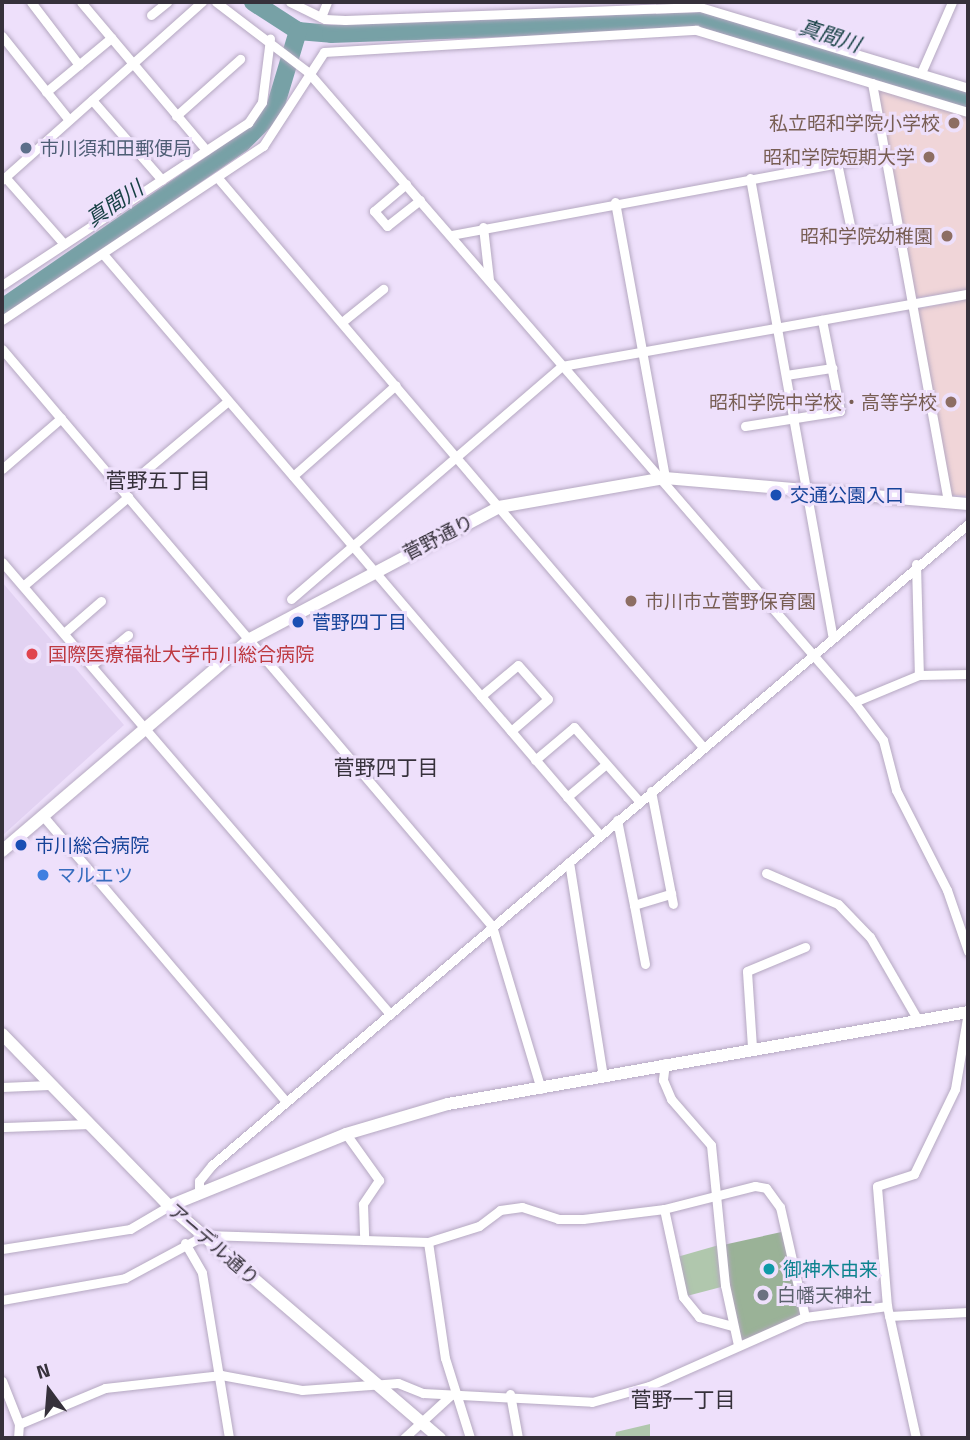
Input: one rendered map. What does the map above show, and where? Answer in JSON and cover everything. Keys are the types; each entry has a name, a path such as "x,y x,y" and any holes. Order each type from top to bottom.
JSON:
{"street":[{"path":"31,2 79,65"},
{"path":"81,2 206,150"},
{"path":"151,15 167,2"},
{"path":"64,244 3,178 202,2"},
{"path":"216,2 272,41 308,72 662,478 808,656 854,702 883,740 896,790 947,890 968,951"},
{"path":"290,2 321,17 699,4 968,88"},
{"path":"321,17 327,2"},
{"path":"921,73 951,2"},
{"path":"2,320 217,177 280,127 308,72 324,52 696,30 968,112"},
{"path":"2,36 69,120"},
{"path":"47,92 111,38"},
{"path":"2,285 247,123 262,102 272,41"},
{"path":"176,116 240,59"},
{"path":"872,83 948,502"},
{"path":"92,100 162,180"},
{"path":"451,235 483,226 886,154"},
{"path":"837,163 852,235 899,229"},
{"path":"217,177 703,747"},
{"path":"750,178 832,635"},
{"path":"406,184 374,211 387,226 420,200"},
{"path":"615,202 662,478"},
{"path":"483,226 489,280"},
{"path":"103,254 600,835"},
{"path":"342,322 383,289"},
{"path":"291,598 562,366 968,294"},
{"path":"745,426 840,411 822,320"},
{"path":"2,349 492,926 541,1089"},
{"path":"786,375 832,368"},
{"path":"293,476 396,385"},
{"path":"23,586 229,401"},
{"path":"2,469 61,418"},
{"name":"菅野通り","path":"2,851 250,639 499,506 662,478 968,504"},
{"path":"199,1193 199,1181 212,1165 832,635 968,524"},
{"path":"2,562 390,1014"},
{"path":"916,564 919,675"},
{"path":"64,633 100,601"},
{"path":"92,665 128,635"},
{"path":"481,696 518,665 548,699 511,731"},
{"path":"854,702 919,675 968,674"},
{"path":"536,760 574,727 639,801"},
{"path":"567,797 606,764"},
{"path":"651,791 673,904"},
{"path":"43,816 286,1102"},
{"path":"617,820 645,964"},
{"path":"569,862 603,1077"},
{"path":"766,873 838,904 870,937 918,1020"},
{"path":"634,905 671,894"},
{"path":"752,1047 747,971 804,947"},
{"path":"2,1249 130,1229 169,1206 346,1134 449,1104 541,1089 752,1047 968,1012 955,1089 914,1174 877,1186 888,1311 916,1438"},
{"name":"アーデル通り","path":"2,1034 49,1086 169,1206 376,1386 440,1438"},
{"path":"665,1063 671,1099 708,1136 732,1326 738,1345"},
{"path":"2,1087 49,1086"},
{"path":"2,1127 86,1124"},
{"path":"346,1134 379,1180 363,1204 364,1239"},
{"path":"2,1300 125,1278 185,1243 205,1235 428,1242 479,1226 500,1210 522,1207 558,1219 583,1219 664,1209 717,1192 766,1188 780,1207 805,1317"},
{"path":"664,1209 683,1297 699,1317 732,1326"},
{"path":"428,1242 445,1358 470,1438"},
{"path":"185,1243 202,1273 221,1376 229,1438"},
{"path":"19,1424 104,1388 221,1376 302,1390 398,1383 455,1395 510,1394 570,1402 611,1398 805,1317 888,1311 968,1312"},
{"path":"2,1381 19,1424 18,1438"},
{"path":"510,1394 518,1438"},
{"path":"404,1438 455,1395"}],"shaded area":[{"name":"昭和学院短期大学","path":"877,87 968,116 968,290 914,298"},
{"name":"昭和学院中学校・高等学校","path":"968,299 968,496 950,495 917,309"},
{"name":"国際医療福祉大学市川総合病院","path":"2,582 124,725 2,836"}],"green space":[{"name":"白幡天神社","path":"786,1231 805,1317 738,1345 723,1245"},
{"path":"719,1245 725,1286 683,1297 677,1257"},
{"path":"650,1424 650,1438 615,1438 616,1432"}],"waterway":[{"name":"真間川","path":"253,2 298,31 331,34 711,21 968,102"},
{"name":"真間川","path":"2,308 242,143 274,111 298,31"}],"place":[{"name":"私立昭和学院小学校","path":"954,123"},
{"name":"市川須和田郵便局","path":"26,148"},
{"name":"昭和学院短期大学","path":"929,157"},
{"name":"昭和学院幼稚園","path":"947,236"},
{"name":"昭和学院中学校・高等学校","path":"951,402"},
{"name":"交通公園入口","path":"776,495"},
{"name":"市川市立菅野保育園","path":"631,601"},
{"name":"菅野四丁目","path":"298,622"},
{"name":"国際医療福祉大学市川総合病院","path":"32,654"},
{"name":"市川総合病院","path":"21,845"},
{"name":"マルエツ","path":"43,875"},
{"name":"御神木由来","path":"769,1269"},
{"name":"白幡天神社","path":"763,1295"}],"district":[{"name":"菅野五丁目","path":"158,480"},
{"name":"菅野四丁目","path":"386,767"},
{"name":"菅野一丁目","path":"683,1399"}]}
